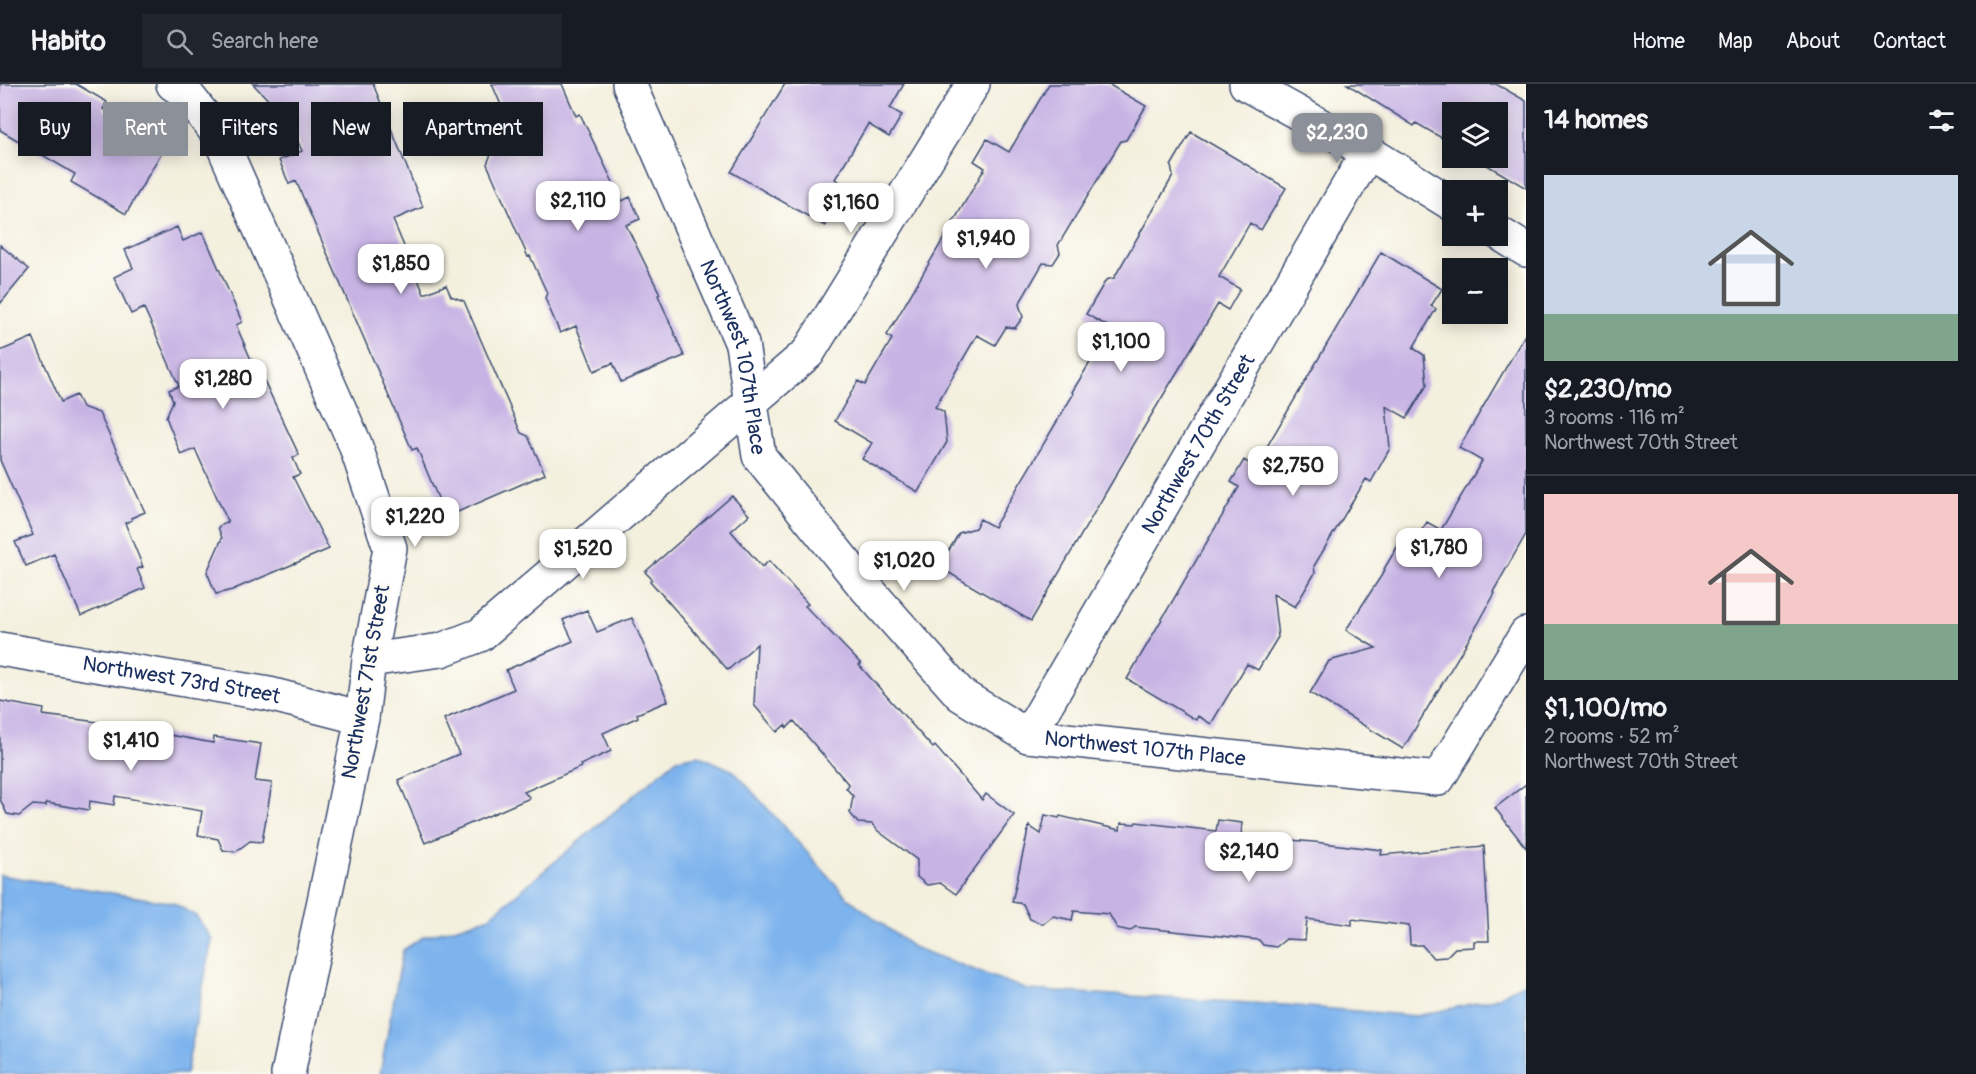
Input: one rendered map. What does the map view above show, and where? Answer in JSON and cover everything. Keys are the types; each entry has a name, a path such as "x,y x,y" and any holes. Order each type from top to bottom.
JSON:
{"street":[{"name":"Northwest 71st Street","path":"173,84 184,91 218,134 356,444 390,548 369,660 362,718 288,1074"},
{"name":"Northwest 107th Place","path":"629,84 742,344 759,456 860,581 961,695 1028,736 1438,779 1526,634"},
{"path":"369,660 441,650 480,635 808,353 973,84"},
{"path":"1246,84 1368,152 1442,198"},
{"name":"Northwest 70th Street","path":"1028,736 1368,152"},
{"path":"1508,238 1526,249"},
{"name":"Northwest 73rd Street","path":"0,649 269,694 362,718"}],"water":[{"path":"698,755 734,771 848,898 913,947 1028,990 1285,1005 1416,1016 1494,999 1526,982 1526,1074 380,1074 403,950 423,937 488,918 677,759"},
{"path":"0,875 174,903 196,916 212,939 186,1074 0,1074"}],"building":[{"path":"0,84 76,84 107,102 103,102 103,156 160,156 126,214 71,182 75,174 44,156 91,156 91,102 18,102 18,141 0,130"},
{"path":"253,84 373,84 380,102 311,102 311,156 391,156 391,128 423,207 393,220 424,294 446,285 451,296 464,301 521,433 528,436 545,474 446,517 417,448 412,450 296,181 289,184 279,160 289,156 299,156 299,152 302,151 299,144 299,102 271,102"},
{"path":"492,84 562,84 576,116 580,114 622,201 630,197 640,219 626,225 660,294 658,295 684,356 621,382 613,363 594,371 576,326 560,333 545,298 547,293 530,256 528,257 487,164 490,156 543,156 543,102 500,102"},
{"path":"785,84 904,84 890,108 902,115 889,137 868,124 835,179 848,187 825,226 731,172"},
{"path":"1049,84 1108,84 1146,106 1126,140 1121,141 1058,245 1060,253 1053,264 1043,263 1019,304 1023,317 1015,328 1006,327 995,345 977,335 935,407 944,412 947,442 918,492 862,459 872,443 835,421 858,381 865,385 892,339 887,335 985,168 974,161 987,139 1009,152"},
{"path":"1347,84 1496,84 1526,101 1526,188 1492,168 1508,168 1508,102 1442,102 1442,138 1416,123 1414,126"},
{"path":"1191,132 1286,188 1261,230 1250,223 1219,277 1240,289 1228,310 1218,304 1031,621 939,567 959,533 975,528 980,519 994,527 1074,393 1072,392 1111,328 1086,314 1106,280 1114,278 1173,176 1171,166"},
{"path":"177,227 183,241 203,232 242,322 236,325 256,371 259,370 299,455 293,458 300,474 293,477 329,549 232,590 216,594 207,572 222,538 218,527 228,522 195,449 181,455 166,417 173,401 169,390 179,386 144,308 131,314 114,277 133,268 125,250"},
{"path":"0,245 29,269 0,304"},
{"path":"1381,252 1442,289 1431,306 1436,309 1413,348 1424,355 1427,385 1407,418 1386,406 1390,448 1371,482 1366,479 1314,566 1315,573 1295,607 1273,594 1278,637 1258,670 1247,664 1211,724 1198,716 1196,720 1127,679 1239,487 1231,482 1244,460 1255,467"},
{"path":"1526,333 1526,534 1493,592 1495,593 1478,624 1403,749 1310,693 1329,661 1376,648 1346,630 1385,570 1405,534 1421,531 1427,522 1441,530 1482,461 1459,448"},
{"path":"33,337 61,402 76,395 82,407 99,413 145,512 125,523 143,567 137,569 145,588 81,616 54,554 26,566 15,542 33,535 0,460 0,351"},
{"path":"732,496 749,515 731,531 762,567 769,561 808,604 805,606 861,664 859,665 982,800 986,794 1014,815 956,894 940,883 927,885 917,877 917,860 872,824 858,823 850,813 853,796 846,788 849,785 794,721 787,728 785,725 777,732 754,705 757,644 728,670 650,581 652,579 645,572"},
{"path":"587,610 597,632 632,618 668,701 637,714 638,717 603,733 611,751 524,792 530,798 425,843 398,780 459,754 444,719 514,689 506,670 573,641 563,620"},
{"path":"0,701 44,709 43,715 106,723 213,743 214,737 261,744 255,781 272,783 262,842 250,841 235,852 223,850 218,839 198,835 202,811 115,796 114,805 90,801 89,810 46,803 46,806 33,805 19,816 7,814 0,799"},
{"path":"1526,784 1526,848 1495,808"},
{"path":"1045,815 1059,818 1060,816 1120,830 1121,823 1135,824 1136,822 1216,831 1218,820 1242,823 1241,836 1382,850 1381,855 1484,846 1489,941 1474,941 1474,947 1455,948 1446,957 1433,958 1422,945 1410,945 1409,926 1352,919 1352,925 1307,919 1305,940 1286,939 1276,947 1263,945 1259,940 1135,927 1130,931 1117,928 1109,914 1074,911 1072,920 1053,916 1043,924 1030,919 1023,904 1012,902 1029,826 1041,834"}]}
